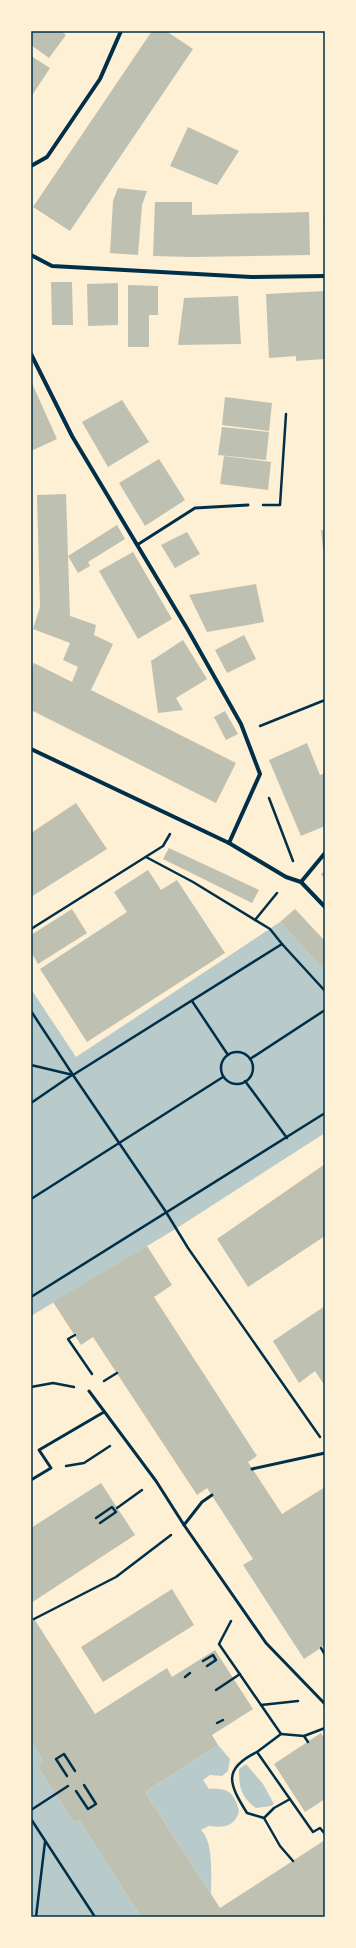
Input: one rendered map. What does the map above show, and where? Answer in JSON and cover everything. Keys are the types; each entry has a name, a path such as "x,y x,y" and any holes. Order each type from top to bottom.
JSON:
{"street":[{"path":"31,166 47,157 100,79 121,31"},
{"path":"31,255 52,266 251,277 325,276"},
{"path":"31,354 72,436 188,630 244,733 260,774 229,843"},
{"path":"31,749 229,843 286,876 301,882 325,907"},
{"path":"301,882 325,853"}],"lane":[{"path":"137,545 195,508 248,505"},
{"path":"89,1390 156,1481 184,1525 266,1643 325,1704"},
{"path":"31,1480 51,1468 39,1450 104,1412"},
{"path":"252,1469 325,1453"},
{"path":"184,1525 202,1502 212,1495"}],"path":[{"path":"248,505 280,505 286,414"},
{"path":"244,733 325,700"},
{"path":"260,774 301,882"},
{"path":"31,929 163,846 179,818"},
{"path":"146,856 193,882 270,929 325,992"},
{"path":"255,920 275,898 286,876"},
{"path":"31,1103 282,944"},
{"path":"192,1001 228,1055"},
{"path":"250,1059 325,1010"},
{"path":"31,1011 166,1212 188,1248 320,1438"},
{"path":"237,1052 242,1053 250,1059 252,1064 252,1073 245,1081 231,1083 223,1077 221,1072 222,1062 228,1055 237,1052"},
{"path":"31,1064 73,1075"},
{"path":"31,1199 223,1077"},
{"path":"245,1081 287,1138"},
{"path":"31,1297 325,1113"},
{"path":"74,1335 68,1339 86,1366"},
{"path":"31,1387 53,1383 89,1390"},
{"path":"84,1463 100,1452"},
{"path":"117,1508 125,1502"},
{"path":"96,1518 112,1506 116,1512 100,1523"},
{"path":"34,1619 116,1577 184,1525"},
{"path":"240,1605 220,1644 281,1734"},
{"path":"321,1648 325,1655"},
{"path":"203,1661 213,1655 216,1660 207,1666"},
{"path":"184,1677 190,1673"},
{"path":"216,1690 240,1674"},
{"path":"261,1705 320,1698"},
{"path":"217,1723 223,1720"},
{"path":"292,1861 280,1846 264,1818 247,1813 240,1801 231,1777 235,1766 281,1734 304,1736 325,1728"},
{"path":"304,1736 308,1742"},
{"path":"257,1752 313,1832 320,1828 325,1834"},
{"path":"67,1776 56,1759 64,1754 75,1771"},
{"path":"76,1790 88,1809 96,1804 84,1785"},
{"path":"31,1810 68,1786"},
{"path":"264,1818 274,1808 290,1799"},
{"path":"31,1819 95,1917"},
{"path":"36,1917 45,1842"}],"shaded area":[{"path":"280,922 325,971 325,1133 177,1228 31,1316 31,989 76,1057"},
{"path":"31,1742 43,1761 37,1765 74,1823 79,1820 141,1917 31,1917"},
{"path":"218,1745 230,1759 228,1771 222,1776 210,1775 203,1780 209,1789 221,1789 229,1792 235,1799 239,1811 235,1820 228,1825 219,1827 209,1826 201,1830 205,1835 210,1851 211,1894 145,1792"},
{"path":"246,1764 263,1784 274,1804 271,1806 256,1808 244,1796 240,1787 239,1769"}],"building":[{"path":"31,31 61,31 66,35 49,58 31,45"},
{"path":"152,31 166,31 193,49 70,231 33,207"},
{"path":"31,56 50,68 31,97"},
{"path":"188,127 239,151 217,185 170,166"},
{"path":"118,188 147,191 142,205 138,255 110,253 113,201"},
{"path":"155,202 192,202 192,215 309,212 310,255 191,257 153,256"},
{"path":"323,214 325,214 325,227 324,227"},
{"path":"51,282 72,282 73,325 52,325"},
{"path":"118,283 118,325 88,326 87,284"},
{"path":"128,285 158,286 158,315 149,315 149,347 128,347"},
{"path":"325,291 325,359 296,361 296,356 269,358 266,294"},
{"path":"238,296 241,344 178,345 184,298"},
{"path":"31,381 57,439 31,451"},
{"path":"225,397 272,403 269,431 222,425"},
{"path":"122,400 149,442 108,467 82,422"},
{"path":"222,427 269,432 266,460 218,455"},
{"path":"224,456 271,462 268,490 220,484"},
{"path":"159,459 185,500 145,526 119,483"},
{"path":"66,494 70,616 96,625 94,635 113,644 91,690 236,763 216,803 31,710 31,670 34,663 72,682 78,667 63,660 70,643 33,629 40,607 37,495"},
{"path":"117,525 125,539 88,562 90,566 78,573 68,556"},
{"path":"321,530 325,530 325,558 324,558"},
{"path":"187,532 200,554 175,568 161,545"},
{"path":"133,552 172,619 138,639 99,571"},
{"path":"256,584 264,622 207,632 189,595"},
{"path":"244,635 256,659 227,673 215,650"},
{"path":"183,640 207,679 176,698 183,710 158,713 151,661"},
{"path":"225,711 238,734 226,740 214,717"},
{"path":"307,743 320,775 325,773 325,826 301,836 269,760"},
{"path":"76,803 107,849 31,897 31,833"},
{"path":"169,848 259,890 252,903 163,859"},
{"path":"148,870 161,890 177,880 225,953 87,1042 40,969 127,912 114,892"},
{"path":"325,871 325,879 321,874"},
{"path":"72,909 87,933 38,964 31,952 31,935"},
{"path":"295,909 325,941 325,971 280,922"},
{"path":"325,1164 325,1236 248,1287 217,1239"},
{"path":"147,1246 172,1285 154,1297 257,1456 248,1462 282,1514 325,1487 325,1645 304,1659 243,1565 253,1559 207,1488 197,1495 93,1337 81,1345 53,1302"},
{"path":"325,1306 325,1386 315,1371 299,1383 273,1341"},
{"path":"101,1483 135,1535 31,1603 31,1528"},
{"path":"172,1589 194,1625 103,1682 81,1647"},
{"path":"31,1614 95,1714 167,1668 172,1677 215,1650 253,1709 212,1735 218,1745 145,1792 220,1908 325,1840 325,1917 141,1917 79,1820 74,1823 37,1765 43,1761 31,1742"},
{"path":"321,1733 325,1739 325,1799 305,1812 274,1764"}]}
